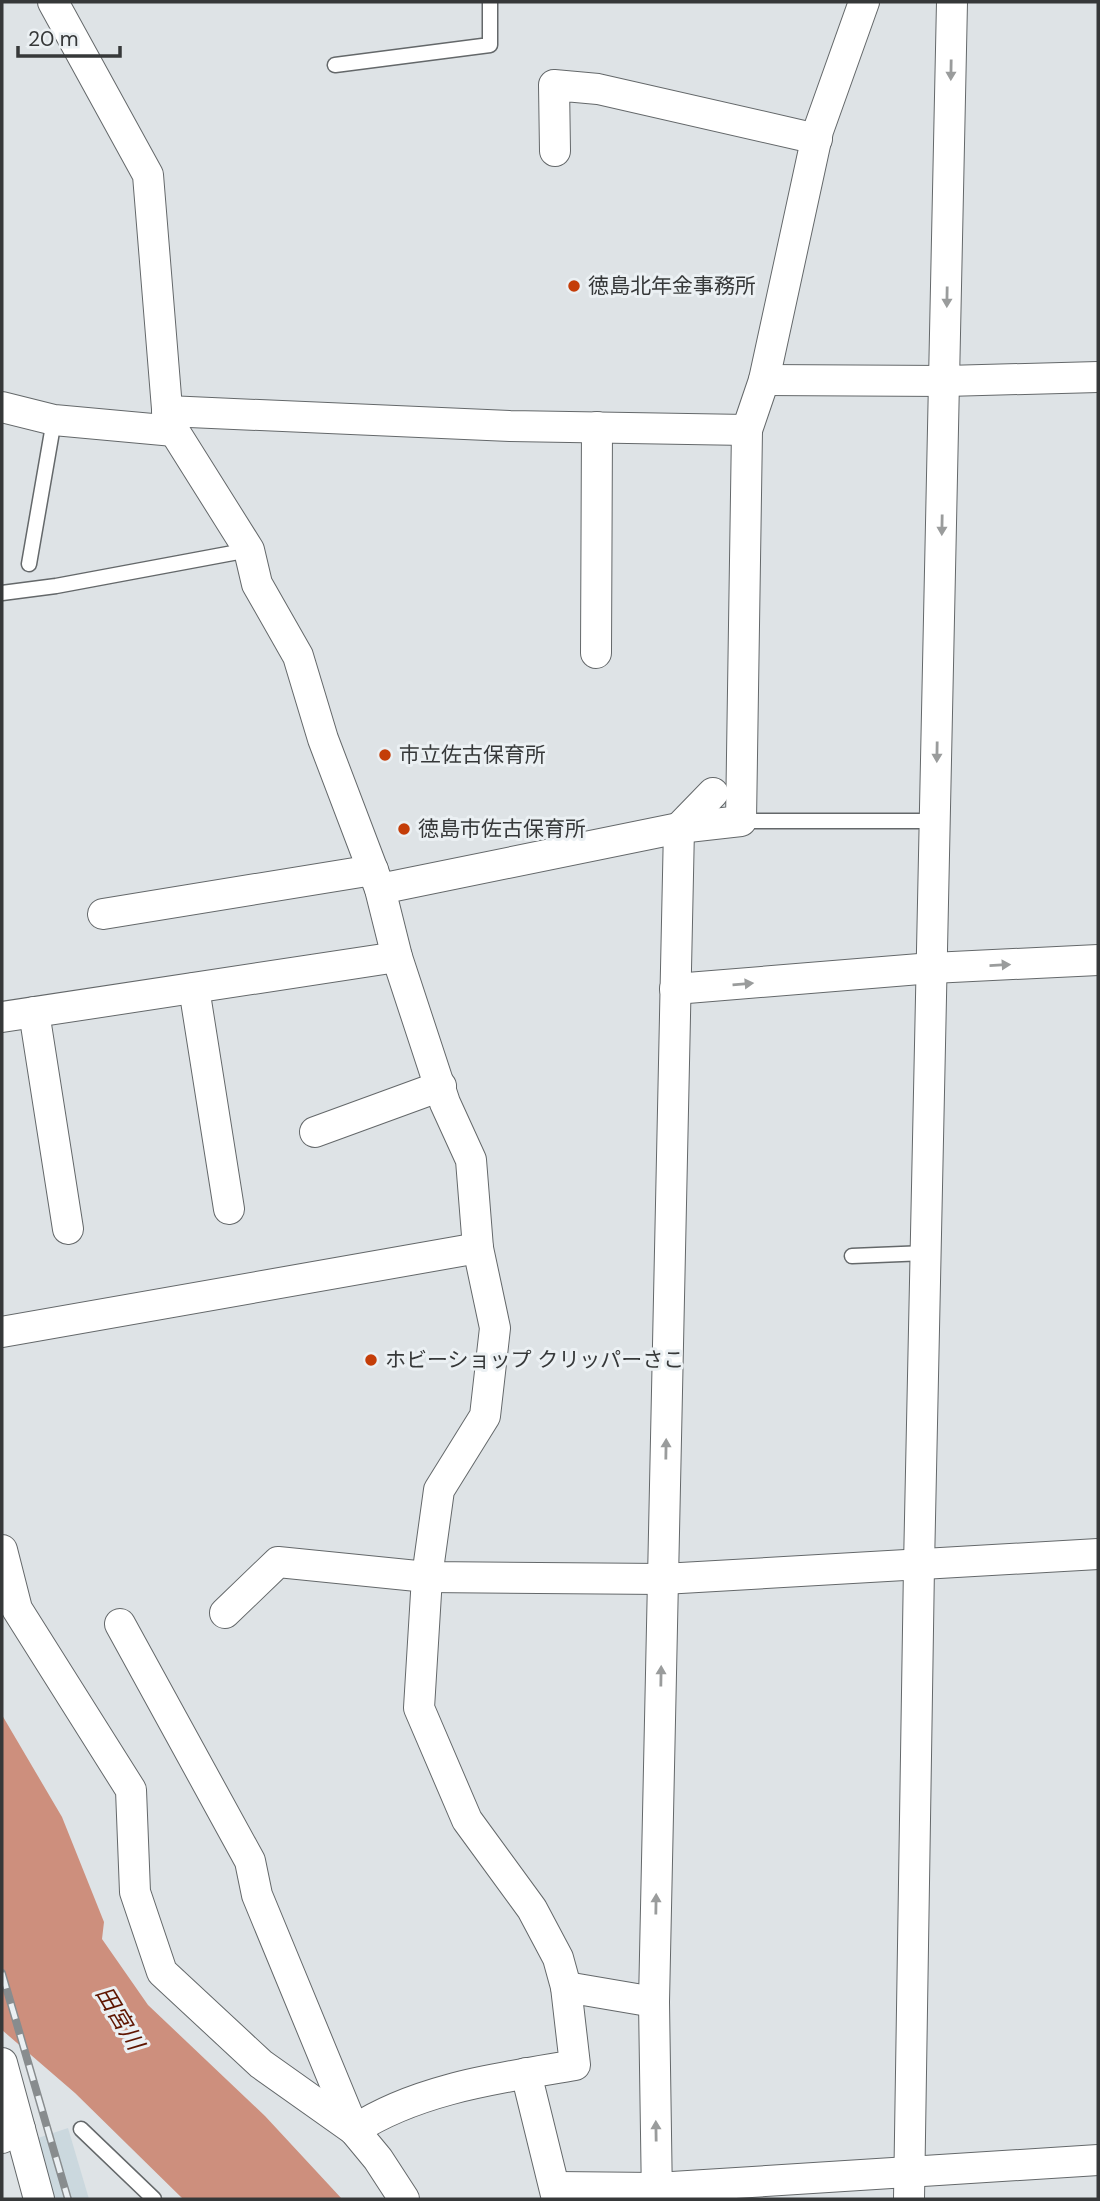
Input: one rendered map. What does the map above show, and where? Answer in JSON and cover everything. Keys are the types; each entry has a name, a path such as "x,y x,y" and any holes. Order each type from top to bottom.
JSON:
{"street":[{"path":"53,2 148,174 170,421 250,550 257,584 298,656 323,739 377,880 397,957 441,1086 471,1160 478,1248 495,1328 485,1416 439,1490 427,1577 419,1708 467,1820 532,1909 558,1958 566,1987 575,2065 478,2082 379,2113 354,2130"},
{"path":"103,914 377,880 679,828 741,821 747,430 764,380 817,139 864,2"},
{"path":"909,2185 919,1566 952,2"},
{"path":"555,151 554,85 598,89 817,139"},
{"path":"764,380 946,381 1098,377"},
{"path":"2,407 54,420 747,430"},
{"path":"596,653 597,428"},
{"path":"657,2194 654,2002 679,828 713,793"},
{"path":"2,1017 397,957"},
{"path":"675,989 932,968 1098,960"},
{"path":"194,988 229,1209"},
{"path":"34,1012 68,1228"},
{"path":"315,1132 441,1086"},
{"path":"2,1332 478,1248"},
{"path":"2,1550 17,1609 131,1790 135,1892 162,1972 261,2064 354,2130 379,2159 404,2199"},
{"path":"225,1613 278,1562 427,1577 663,1579 1098,1554"},
{"path":"120,1624 250,1861 257,1895 354,2130"},
{"path":"566,1987 654,2002"},
{"path":"2,2063 11,2133 39,2199"},
{"path":"526,2073 557,2193 657,2194 909,2185 1098,2160"}],"lane":[{"path":"335,65 489,45 490,2"},
{"path":"29,564 54,420"},
{"path":"2,593 56,586 250,550"},
{"path":"741,821 936,821"},
{"path":"852,1256 926,1252"},
{"path":"81,2129 154,2199"}],"shaded area":[{"path":"68,2128 89,2199 49,2199 32,2140"}],"water":[{"name":"田宮川","path":"2,1715 62,1817 104,1922 102,1939 148,2005 265,2116 342,2199 183,2199 75,2093 2,2030"}],"railway":[{"path":"2,1973 68,2199"}],"place":[{"name":"徳島北年金事務所","path":"574,286"},
{"name":"市立佐古保育所","path":"385,755"},
{"name":"徳島市佐古保育所","path":"404,829"},
{"name":"ホビーショップ クリッパーさこ","path":"371,1360"}]}
